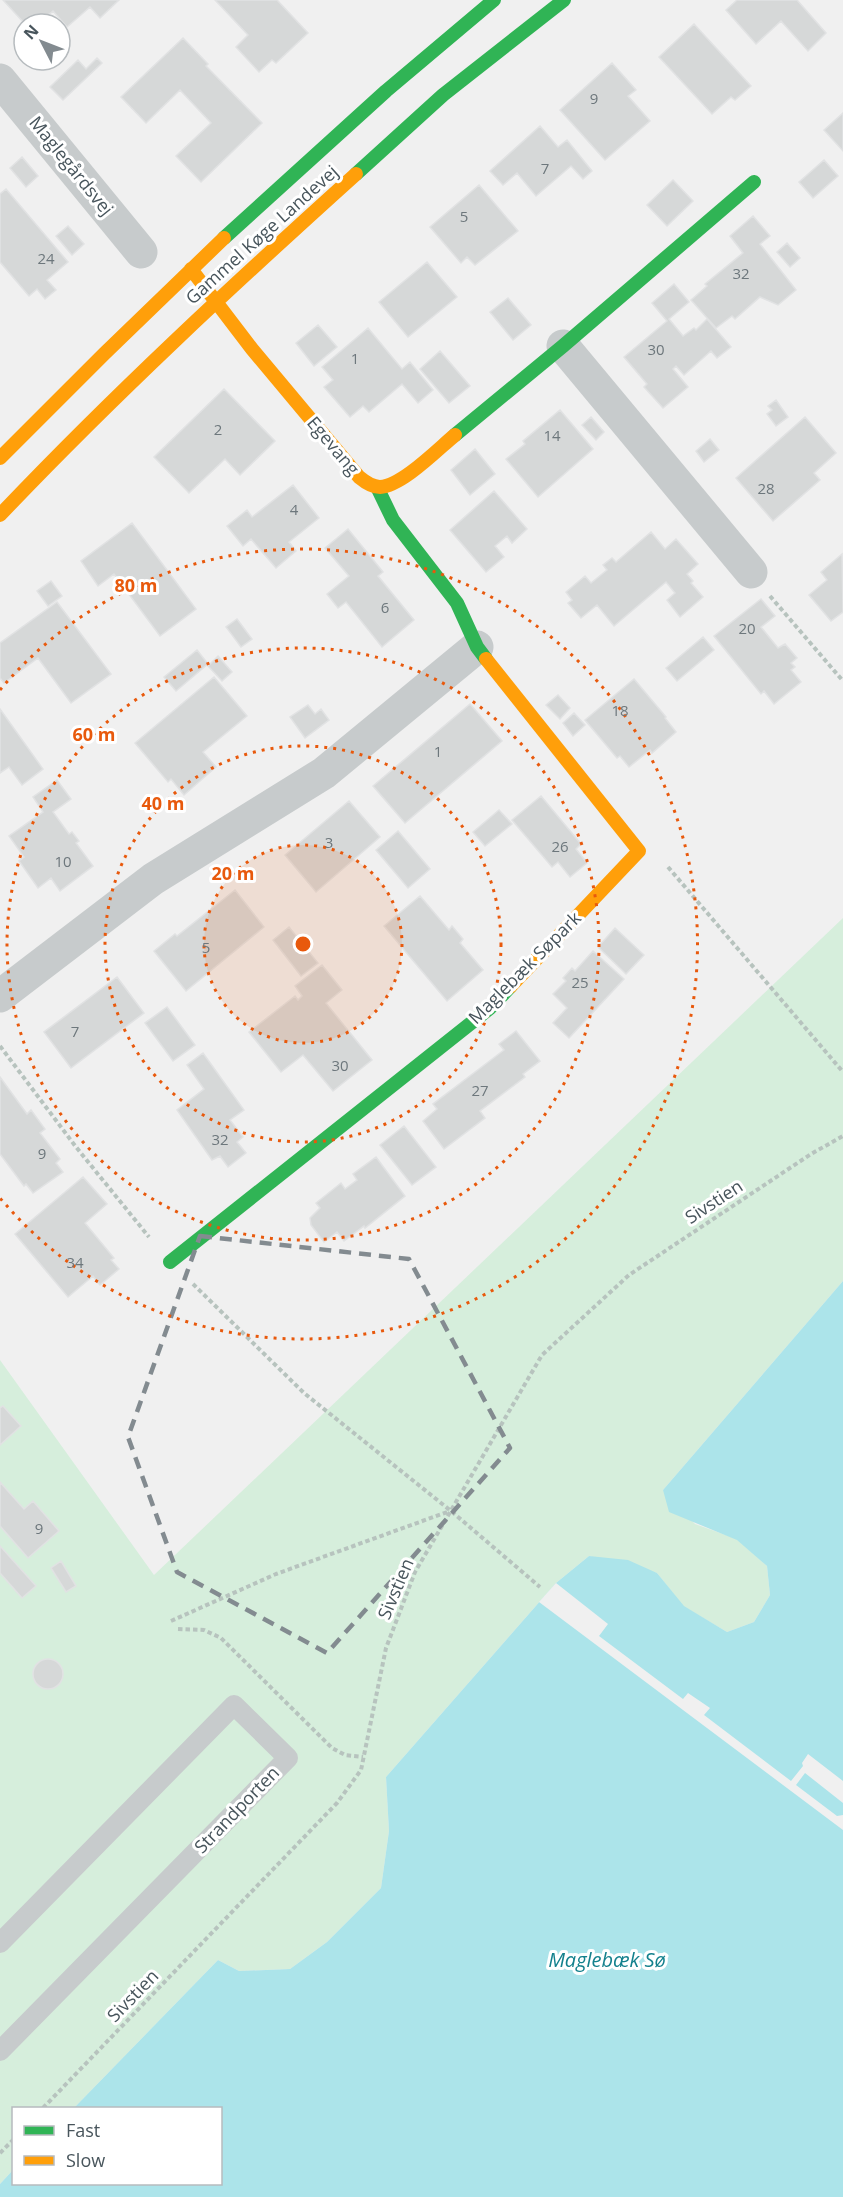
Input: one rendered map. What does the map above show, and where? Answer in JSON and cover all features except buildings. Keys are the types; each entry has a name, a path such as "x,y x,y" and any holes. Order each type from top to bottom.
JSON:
{"street":[{"name":"Gammel Køge Landevej","path":"0,458 191,269 335,137 494,0"},
{"name":"Gammel Køge Landevej","path":"0,515 58,454 215,301 442,95 564,0"},
{"name":"Maglegårdsvej","path":"0,80 141,252"},
{"name":"Egevang","path":"191,269 358,477 367,485 378,489 400,480 754,182"},
{"path":"563,345 751,572"},
{"path":"378,489 393,520 457,603 477,647 639,851"},
{"path":"0,996 153,879 324,773 477,647"},
{"name":"Maglebæk Søpark","path":"170,1262 490,1008 639,851"}],"lane":[{"name":"Strandporten","path":"0,1943 234,1705 288,1758 0,2051"}],"path":[{"path":"751,572 843,681"},
{"path":"639,851 660,858 843,1072"},
{"path":"0,1046 76,1147 170,1262 304,1393 451,1511 540,1587"},
{"name":"Sivstien","path":"45,2107 337,1803 361,1770 386,1648 415,1572 542,1355 629,1275 811,1154 843,1136"},
{"path":"171,1621 276,1574 451,1511"},
{"path":"178,1629 204,1630 221,1638 332,1748 345,1755 363,1757"},
{"path":"0,2153 12,2141"}],"highlighted area":[{"path":"200,1236 409,1259 510,1448 327,1653 177,1572 128,1437"}],"green space":[{"path":"843,918 843,1281 663,1490 695,1524 737,1539 767,1566 770,1595 754,1622 727,1632 683,1606 657,1573 589,1556 556,1583 386,1777 389,1831 381,1888 327,1942 290,1969 239,1971 218,1960 75,2107 12,2107 12,2171 0,2184 0,1360 154,1575"}],"water":[{"name":"Maglebæk Sø","path":"843,1281 843,2197 0,2197 0,2184 12,2171 12,2185 222,2185 222,2107 75,2107 218,1960 239,1971 290,1969 327,1942 381,1888 389,1831 386,1777 556,1583 589,1556 628,1560 657,1573 684,1606 727,1632 754,1622 770,1595 767,1566 737,1540 669,1512 663,1490"}],"pier":[{"path":"556,1583 608,1624 599,1636 683,1699 688,1693 710,1708 704,1715 791,1781 803,1766 802,1763 808,1754 843,1781 843,1803 805,1773 796,1785 837,1816 843,1815 843,1830 539,1602"}],"traffic: fast":[{"path":"224,238 386,91 494,0"},
{"path":"356,174 443,95 564,0"},
{"path":"455,435 563,346 754,182"},
{"path":"378,489 393,520 457,603 477,647 486,659"},
{"path":"170,1262 490,1008 510,987"}],"traffic: slow":[{"path":"0,515 175,341 356,174"},
{"path":"0,458 224,238"},
{"path":"191,269 252,349 359,477 366,482 380,487 399,480 455,435"},
{"path":"486,659 639,851 510,987"}]}
